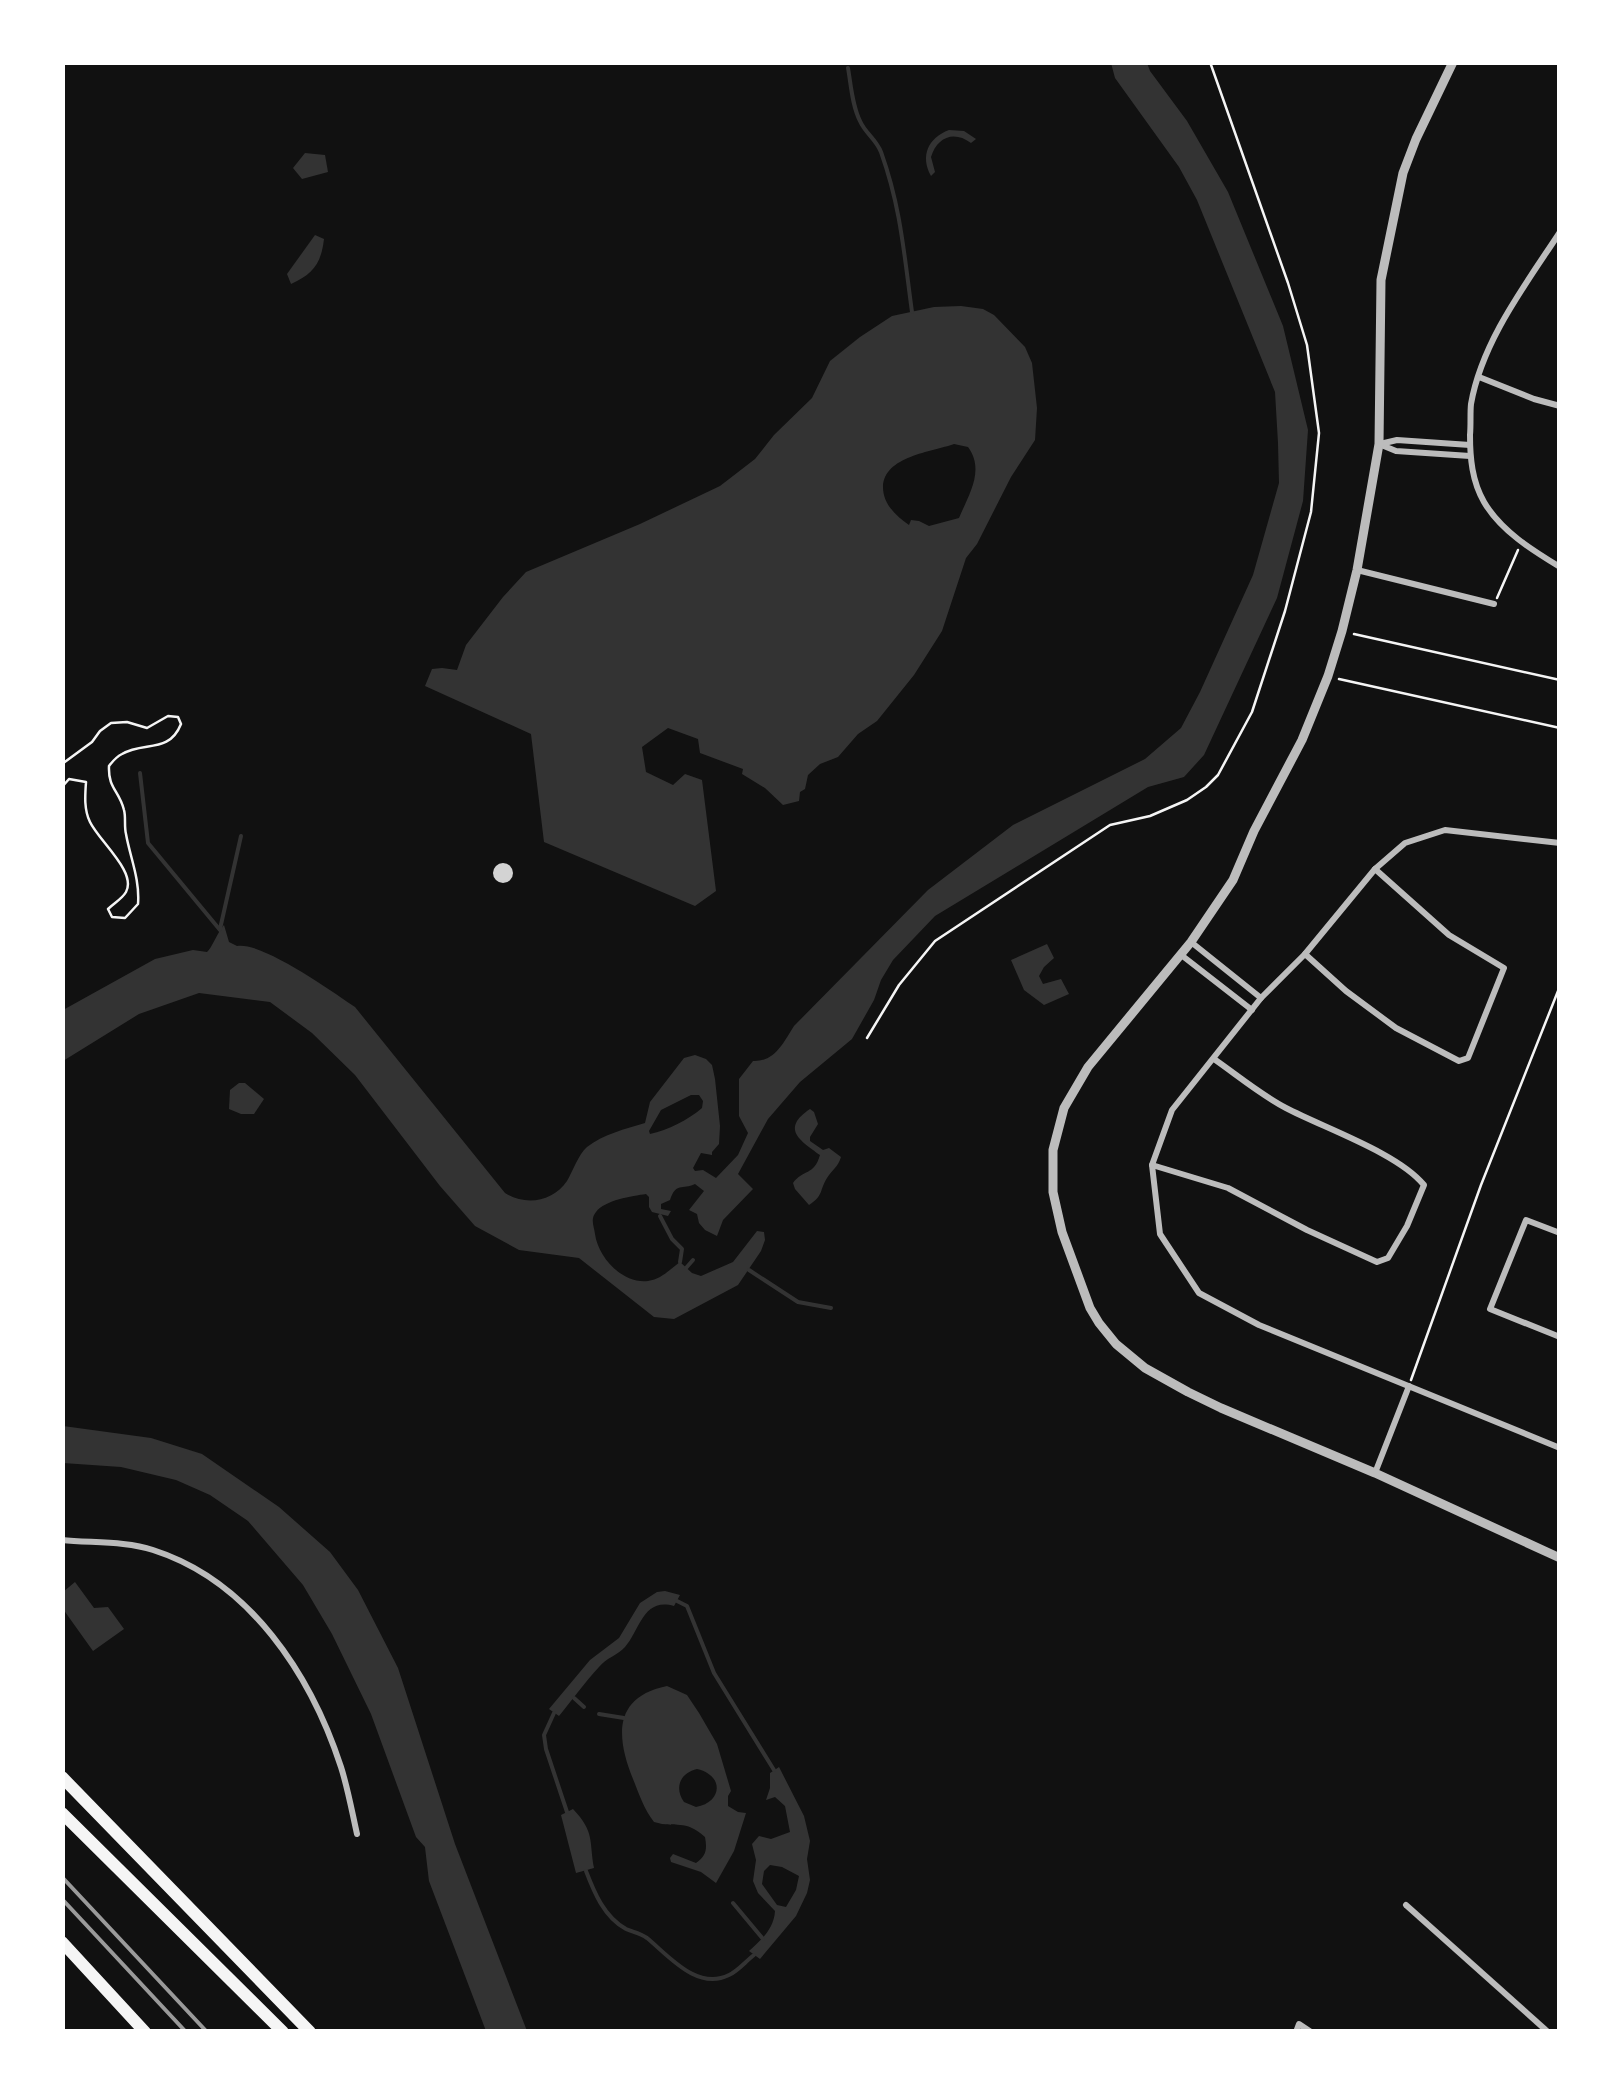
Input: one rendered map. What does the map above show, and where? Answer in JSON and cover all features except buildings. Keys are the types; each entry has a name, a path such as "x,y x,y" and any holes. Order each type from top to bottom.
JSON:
{"highway":[{"path":"62,1777 310,2032"},
{"path":"62,1813 282,2032"},
{"path":"211,1931 302,2032"},
{"path":"62,1942 144,2032"}],"street":[{"path":"1453,62 1404,173 1381,280 1379,444 1357,570 1328,676 1304,736 1233,880 1190,942 1088,1067 1060,1118 1053,1150 1053,1192 1062,1232 1098,1324 1145,1368 1204,1400 1560,1558"},
{"path":"1560,232 1502,319 1471,405 1470,445 1475,483 1486,506 1521,544 1560,567"},
{"path":"1479,377 1560,406"},
{"path":"1379,444 1397,440 1470,445"},
{"path":"1379,444 1396,451 1470,456"},
{"path":"1357,570 1494,604"},
{"path":"1560,843 1445,830 1405,843 1375,869 1305,954 1261,998 1172,1110 1152,1165 1160,1234 1199,1293 1258,1325 1560,1448"},
{"path":"1305,954 1396,1028 1459,1061 1468,1058 1504,968 1449,935 1375,869"},
{"path":"1190,942 1261,998"},
{"path":"1180,954 1252,1010"},
{"path":"1152,1165 1228,1188 1376,1262 1388,1258 1407,1226 1424,1185 1418,1178 1381,1154 1282,1106 1214,1059"},
{"path":"1560,1233 1526,1220 1490,1308 1560,1337"},
{"path":"1375,1473 1409,1386"},
{"path":"62,1540 153,1550 188,1565 245,1604 307,1689 339,1761 357,1834"},
{"path":"1406,1905 1548,2032"},
{"path":"1297,2028 1311,2032"}],"path":[{"path":"867,1038 899,985 935,941 1110,826 1150,816 1188,800 1206,787 1218,775 1252,712 1285,611 1311,512 1319,433 1302,330 1210,62"},
{"path":"1494,604 1521,544"},
{"path":"1342,631 1560,680"},
{"path":"1328,676 1560,728"},
{"path":"62,764 111,723 127,722 146,728 168,716 178,717 181,724 176,734 158,746 120,754 110,766 108,780 124,810 127,842 138,881 138,904 125,918 112,917 108,909 128,889 128,877 88,818 86,782 69,779 62,787"},
{"path":"1409,1386 1481,1185 1560,986"}],"shaded area":[{"path":"1111,63 1147,63 1187,121 1228,192 1283,326 1308,430 1303,501 1277,598 1204,755 1184,777 1148,787 935,916 893,960 852,1039 800,1082 768,1119 738,1174 753,1189 723,1220 717,1236 705,1230 697,1214 689,1210 704,1191 695,1184 677,1189 670,1200 661,1204 661,1209 671,1211 668,1216 652,1212 646,1194 612,1202 594,1215 597,1243 606,1260 621,1274 638,1281 658,1278 680,1262 701,1276 733,1262 757,1231 764,1232 761,1251 738,1285 674,1319 654,1317 579,1258 519,1250 475,1226 355,1075 312,1033 270,1002 199,993 139,1014 63,1061 63,1010 155,959 193,950 207,952 224,925 229,942 279,959 355,1007 505,1193 521,1200 538,1200 554,1194 567,1181 587,1147 608,1135 645,1123 650,1102 684,1058 695,1055 712,1065 720,1126 719,1144 712,1155 701,1153 693,1168 716,1178 738,1155 748,1133 739,1116 739,1079 753,1061 778,1050 794,1026 928,890 1013,825 1145,759 1181,728 1253,575 1279,483 1275,392 1197,200 1179,167 1115,78","holes":["699,1095 702,1108 671,1127 650,1134 661,1110"]},
{"path":"949,130 964,131 976,139 971,143 952,136 942,140 931,157 935,172 931,176 926,162 928,148"},
{"path":"305,153 325,155 328,172 302,179 293,168"},
{"path":"315,235 324,239 318,262 291,284 287,274"},
{"path":"961,306 994,315 1025,347 1032,363 1037,408 1035,440 966,558 942,631 914,675 877,721 858,734 838,757 820,764 808,775 799,801 783,805 742,774 743,769 700,753 698,739 668,728 642,747 646,772 673,785 685,774 702,780 716,891 695,906 544,842 531,734 425,686 432,669 457,670 466,645 526,572 720,486 755,459 812,398 830,361 892,316","holes":["954,444 968,447 975,473 959,518 929,526 911,520 909,525 899,518 885,499 883,487 891,468 911,457"]},
{"path":"1047,944 1054,958 1039,976 1043,984 1061,979 1069,994 1044,1005 1024,990 1011,960"},
{"path":"245,1083 264,1099 254,1114 229,1109 230,1090"},
{"path":"810,1109 818,1124 810,1141 841,1157 809,1205 793,1183 815,1166 820,1155 801,1140 795,1129"},
{"path":"63,1426 151,1438 202,1454 279,1507 330,1552 358,1590 398,1668 455,1844 527,2031 486,2031 429,1881 425,1847 416,1837 371,1714 303,1585 248,1521 210,1495 176,1480 121,1467 63,1463"},
{"path":"75,1582 94,1608 108,1607 124,1629 93,1651 63,1609 63,1592"},
{"path":"665,1591 680,1595 674,1606 655,1606 625,1647 602,1664 559,1716 549,1709 590,1660 619,1638 640,1603"},
{"path":"667,1686 687,1695 717,1744 731,1791 728,1806 746,1813 734,1851 716,1883 701,1872 671,1862 673,1854 696,1863 705,1852 705,1837 686,1826 654,1822 627,1763 623,1721 628,1709 649,1691","holes":["697,1769 716,1782 711,1800 696,1807 684,1802 679,1792 683,1778"]},
{"path":"779,1767 804,1816 810,1841 810,1880 796,1916 760,1959 749,1951 769,1929 775,1911 758,1893 753,1881 756,1860 752,1844 759,1836 771,1839 790,1832 785,1806 775,1797 766,1800 770,1773","holes":["770,1865 799,1876 786,1907 777,1905 762,1884 764,1871"]},
{"path":"573,1809 588,1831 594,1868 576,1873 561,1815"}],"waterway":[{"path":"848,68 857,115 881,152 893,192 912,312"},
{"path":"140,773 148,843 220,930"},
{"path":"220,929 241,836"},
{"path":"660,1216 682,1249 680,1262"},
{"path":"686,1268 693,1260"},
{"path":"749,1270 798,1302 831,1308"},
{"path":"677,1601 687,1606 714,1673 774,1770"},
{"path":"574,1698 584,1707"},
{"path":"554,1713 544,1735 567,1812"},
{"path":"599,1714 624,1718"},
{"path":"586,1871 612,1918 647,1938 695,1975 717,1979 729,1975 754,1955"},
{"path":"733,1903 763,1939"}],"railway":[{"path":"62,1877 207,2032"},
{"path":"62,1899 186,2032"}]}
